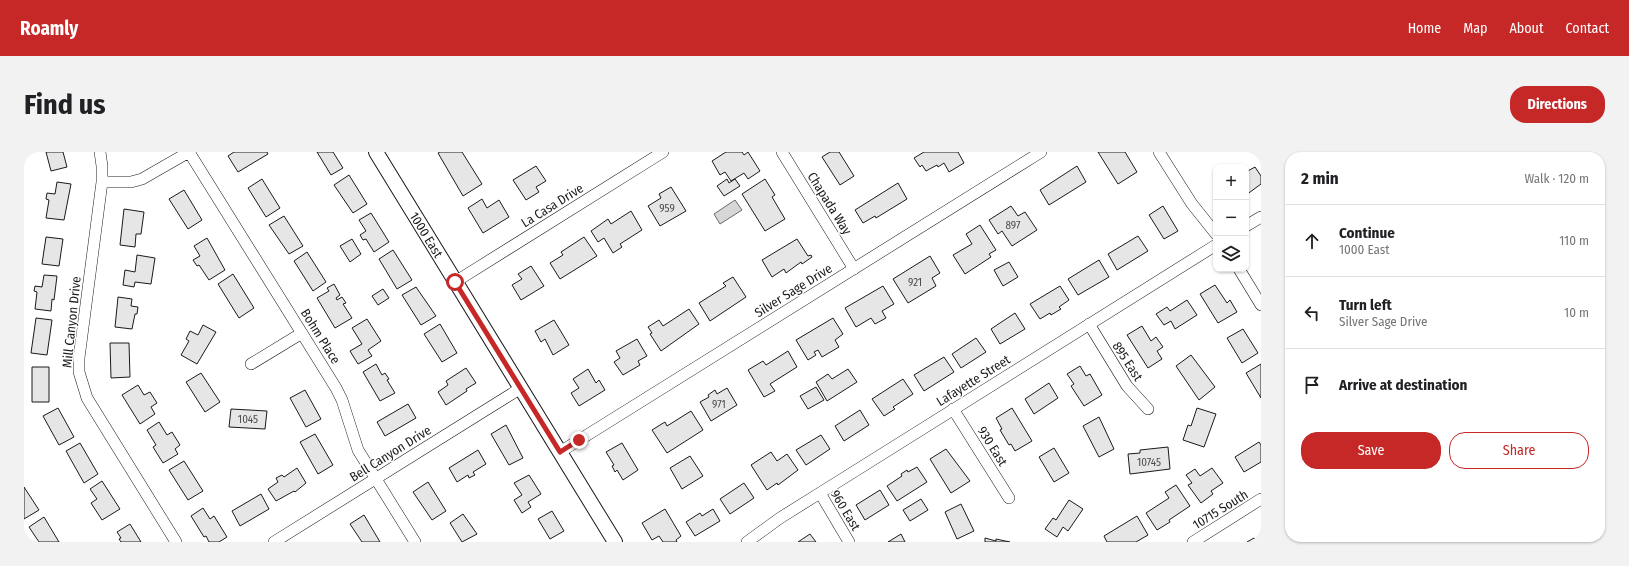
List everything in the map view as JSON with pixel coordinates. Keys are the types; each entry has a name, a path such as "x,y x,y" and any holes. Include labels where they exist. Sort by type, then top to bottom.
{"street":[{"name":"Mill Canyon Drive","path":"100,152 102,182 79,358 79,372 82,386 94,410 176,542"},
{"path":"102,182 131,182 142,179 189,152"},
{"name":"Bohm Place","path":"189,152 336,388 342,400 358,450 415,542"},
{"name":"1000 East","path":"376,152 616,542"},
{"name":"La Casa Drive","path":"455,282 663,152"},
{"name":"Chapada Way","path":"782,152 854,269"},
{"name":"Silver Sage Drive","path":"560,452 1041,152"},
{"path":"1159,152 1192,204 1213,230"},
{"path":"1249,224 1261,217"},
{"name":"Lafayette Street","path":"747,542 780,518 1213,247"},
{"path":"1241,272 1261,305"},
{"name":"895 East","path":"1089,324 1127,386 1148,409"},
{"path":"251,364 302,333"},
{"name":"Bell Canyon Drive","path":"274,542 521,388"},
{"name":"930 East","path":"953,409 1009,498"},
{"name":"960 East","path":"820,493 849,542"},
{"name":"10715 South","path":"1193,542 1261,499"}],"shaded area":[{"path":"735,200 742,210 720,224 714,214"}],"building":[{"path":"46,152 63,152 67,167 51,171"},
{"path":"234,152 267,152 268,154 238,172 228,156"},
{"path":"317,152 333,152 343,168 331,175"},
{"path":"462,152 482,184 463,196 438,153"},
{"path":"726,152 742,152 744,155 748,152 760,171 748,179 744,173 731,181 725,172 720,175 712,161"},
{"path":"830,152 839,152 854,176 840,185 822,157"},
{"path":"924,152 958,152 964,163 949,172 944,163 938,167 937,165 926,171 922,165 920,167 914,158"},
{"path":"1098,152 1125,152 1137,172 1118,184"},
{"path":"536,166 546,181 536,187 539,192 526,200 513,180"},
{"path":"1077,166 1086,182 1049,205 1040,190"},
{"path":"1255,167 1261,176 1261,184 1249,193 1249,170"},
{"path":"349,175 367,204 353,213 334,185"},
{"path":"262,179 280,208 266,217 248,188"},
{"path":"727,179 729,183 735,179 740,186 724,196 717,186"},
{"path":"765,179 775,195 772,197 785,219 765,231 742,194"},
{"path":"57,182 71,184 64,220 46,218 49,200 46,199 47,193 55,194"},
{"path":"898,183 907,199 876,218 875,216 863,223 855,210"},
{"path":"671,187 686,211 660,226 648,206 661,198 659,194"},
{"path":"184,190 202,220 188,229 169,199"},
{"path":"482,199 487,208 499,200 509,217 483,233 468,208"},
{"path":"1011,206 1018,216 1025,212 1037,230 1012,246 1002,231 998,234 989,220"},
{"path":"1163,206 1178,231 1164,239 1149,215"},
{"path":"124,209 144,212 141,234 136,234 135,247 120,245"},
{"path":"631,211 642,230 620,244 622,247 613,253 604,238 598,242 591,231 608,219 611,224"},
{"path":"371,213 389,242 374,252 366,239 363,240 360,235 366,231 359,220"},
{"path":"284,216 303,246 289,254 269,225"},
{"path":"980,225 996,250 989,254 991,257 965,274 953,255 972,244 966,234"},
{"path":"1138,236 1148,251 1117,270 1108,254"},
{"path":"46,237 63,239 59,266 42,264"},
{"path":"584,237 597,256 560,279 550,263 563,255 561,252"},
{"path":"207,238 225,270 209,280 199,265 197,266 193,260 200,256 194,246"},
{"path":"352,239 361,254 350,262 340,246"},
{"path":"797,239 808,256 811,255 812,257 802,264 801,262 786,273 784,269 772,277 762,260"},
{"path":"393,250 412,280 397,289 379,259"},
{"path":"307,252 326,282 313,291 294,261"},
{"path":"137,255 155,258 151,284 135,282 134,287 123,285 125,270 135,272"},
{"path":"930,256 940,273 932,278 936,286 908,303 893,279"},
{"path":"1099,260 1109,277 1078,295 1068,279"},
{"path":"1009,262 1018,277 1003,286 994,270"},
{"path":"531,266 544,286 521,300 512,285 522,279 518,274"},
{"path":"233,274 254,308 239,318 218,284"},
{"path":"44,275 57,276 51,311 35,309 37,292 34,291 35,286 42,287"},
{"path":"733,277 746,297 710,321 699,303 726,286 723,283"},
{"path":"334,284 340,295 336,298 337,300 342,297 346,303 343,304 352,318 335,328 317,298 329,291 327,288"},
{"path":"1215,285 1227,303 1230,300 1237,312 1218,323 1200,294"},
{"path":"883,286 894,304 882,311 886,318 875,324 871,318 856,327 845,308"},
{"path":"1060,286 1069,300 1059,307 1061,309 1040,319 1030,304"},
{"path":"416,287 436,316 421,325 402,295"},
{"path":"383,289 389,298 378,305 372,296"},
{"path":"118,297 132,299 131,306 138,307 132,329 115,327"},
{"path":"1187,300 1197,315 1175,329 1171,321 1164,325 1156,314 1167,307 1170,311"},
{"path":"689,309 699,324 661,351 650,334 652,333 648,327 659,320 663,326"},
{"path":"1015,313 1025,329 1000,344 991,329"},
{"path":"36,318 52,320 47,355 31,353"},
{"path":"833,318 843,334 835,340 839,347 822,357 818,350 814,352 816,355 808,360 796,340"},
{"path":"367,319 381,341 368,350 372,356 358,364 350,351 362,344 352,328"},
{"path":"554,320 569,345 553,355 545,339 541,342 535,331"},
{"path":"440,324 457,353 442,362 424,334"},
{"path":"203,325 216,332 197,364 181,355 189,341 186,339 190,331 198,335"},
{"path":"1142,326 1151,341 1156,337 1163,347 1157,351 1162,359 1148,368 1127,335"},
{"path":"1243,329 1258,353 1242,363 1227,338"},
{"path":"976,338 986,352 961,368 952,354"},
{"path":"637,339 647,356 638,361 640,365 623,375 614,362 620,358 616,351"},
{"path":"110,343 129,343 130,377 111,378"},
{"path":"788,351 797,367 770,384 775,391 764,397 748,370 763,361 766,365"},
{"path":"1191,355 1215,387 1199,400 1176,366"},
{"path":"944,357 954,372 924,391 914,375"},
{"path":"376,364 382,375 385,373 389,379 387,380 395,393 380,401 363,372"},
{"path":"1261,364 1261,398 1246,373"},
{"path":"1080,366 1086,376 1090,374 1102,395 1084,406 1071,386 1074,384 1067,374"},
{"path":"32,367 49,367 49,402 32,402"},
{"path":"466,368 476,383 446,405 438,392 448,385 446,381"},
{"path":"588,369 596,383 599,380 605,390 579,406 571,393 579,388 573,379"},
{"path":"848,369 857,382 827,401 816,382 828,374 832,379"},
{"path":"201,373 220,402 205,412 186,382"},
{"path":"903,379 913,394 893,407 895,409 884,416 872,399"},
{"path":"1049,383 1058,398 1034,414 1025,399"},
{"path":"138,385 144,395 150,392 157,403 151,407 155,414 140,424 122,395"},
{"path":"816,387 824,400 808,409 800,396"},
{"path":"727,388 737,405 711,421 700,402 709,397 708,395 715,390 717,394"},
{"path":"305,390 321,419 306,427 290,398"},
{"path":"408,404 416,418 385,436 377,422"},
{"path":"58,408 74,437 59,445 43,416"},
{"path":"1012,408 1032,441 1015,451 1011,444 1009,445 1000,430 1002,429 996,418"},
{"path":"1197,408 1216,414 1204,447 1183,440 1188,425 1191,426"},
{"path":"231,409 267,411 265,429 229,427"},
{"path":"860,410 869,425 844,441 835,426"},
{"path":"691,411 703,430 667,453 652,430 665,422 667,426"},
{"path":"1099,417 1114,449 1099,457 1083,426"},
{"path":"159,422 167,435 172,432 180,445 175,449 178,454 163,463 153,447 156,445 147,430"},
{"path":"506,425 523,458 509,465 491,434"},
{"path":"315,434 333,465 318,474 300,442"},
{"path":"821,435 830,449 806,465 796,450"},
{"path":"1259,442 1261,445 1261,462 1244,472 1235,457"},
{"path":"80,443 98,474 84,483 66,451"},
{"path":"622,443 638,470 623,480 617,470 615,472 612,466 614,465 606,452"},
{"path":"1168,447 1170,469 1130,474 1128,454 1140,453 1140,450"},
{"path":"1054,448 1069,473 1054,482 1039,457"},
{"path":"946,449 970,481 951,493 930,459"},
{"path":"478,450 486,464 473,472 475,475 469,478 468,475 457,482 449,468"},
{"path":"771,452 777,461 787,454 798,470 778,485 777,483 767,490 751,465"},
{"path":"690,456 703,476 682,489 670,468"},
{"path":"184,461 203,491 188,500 169,470"},
{"path":"917,467 927,482 897,501 887,486 902,476 901,474 907,470 908,472"},
{"path":"297,468 306,483 295,492 294,491 276,501 268,489 278,482 276,478 282,475 284,477"},
{"path":"1212,468 1223,483 1211,491 1213,494 1201,503 1188,485 1192,483 1186,475 1195,469 1200,476"},
{"path":"529,475 541,494 528,502 531,507 522,513 514,500 522,495 514,483"},
{"path":"102,481 120,509 102,520 91,503 97,499 90,489"},
{"path":"428,482 446,511 432,520 413,492"},
{"path":"744,483 754,498 730,514 720,499"},
{"path":"1176,485 1190,506 1157,530 1146,513 1169,498 1165,492"},
{"path":"24,487 39,510 24,519"},
{"path":"880,490 889,505 865,520 856,505"},
{"path":"261,494 269,509 240,526 232,511"},
{"path":"921,499 928,510 910,521 903,510"},
{"path":"1069,500 1083,509 1068,531 1063,527 1057,537 1045,529 1053,518 1056,520"},
{"path":"961,504 974,531 957,539 945,512"},
{"path":"203,508 210,519 214,516 227,537 219,542 209,542 206,536 204,537 191,516"},
{"path":"665,509 681,536 676,540 677,542 663,542 659,536 652,540 642,523"},
{"path":"713,509 720,521 695,536 686,522 700,513 702,516"},
{"path":"552,511 564,531 550,539 538,519"},
{"path":"463,514 477,534 462,542 450,523"},
{"path":"364,515 380,542 362,542 350,524"},
{"path":"1137,516 1148,535 1136,542 1107,542 1104,536"},
{"path":"44,517 59,542 39,542 29,527"},
{"path":"130,524 141,542 121,542 119,539 121,538 117,532"},
{"path":"810,534 816,542 798,542"},
{"path":"901,534 905,542 888,542"},
{"path":"1261,536 1261,542 1247,542 1254,538 1255,540"},
{"path":"985,538 996,541 996,539 1010,542 985,542"}],"route":[{"path":"455,282 560,452 579,440"}]}
